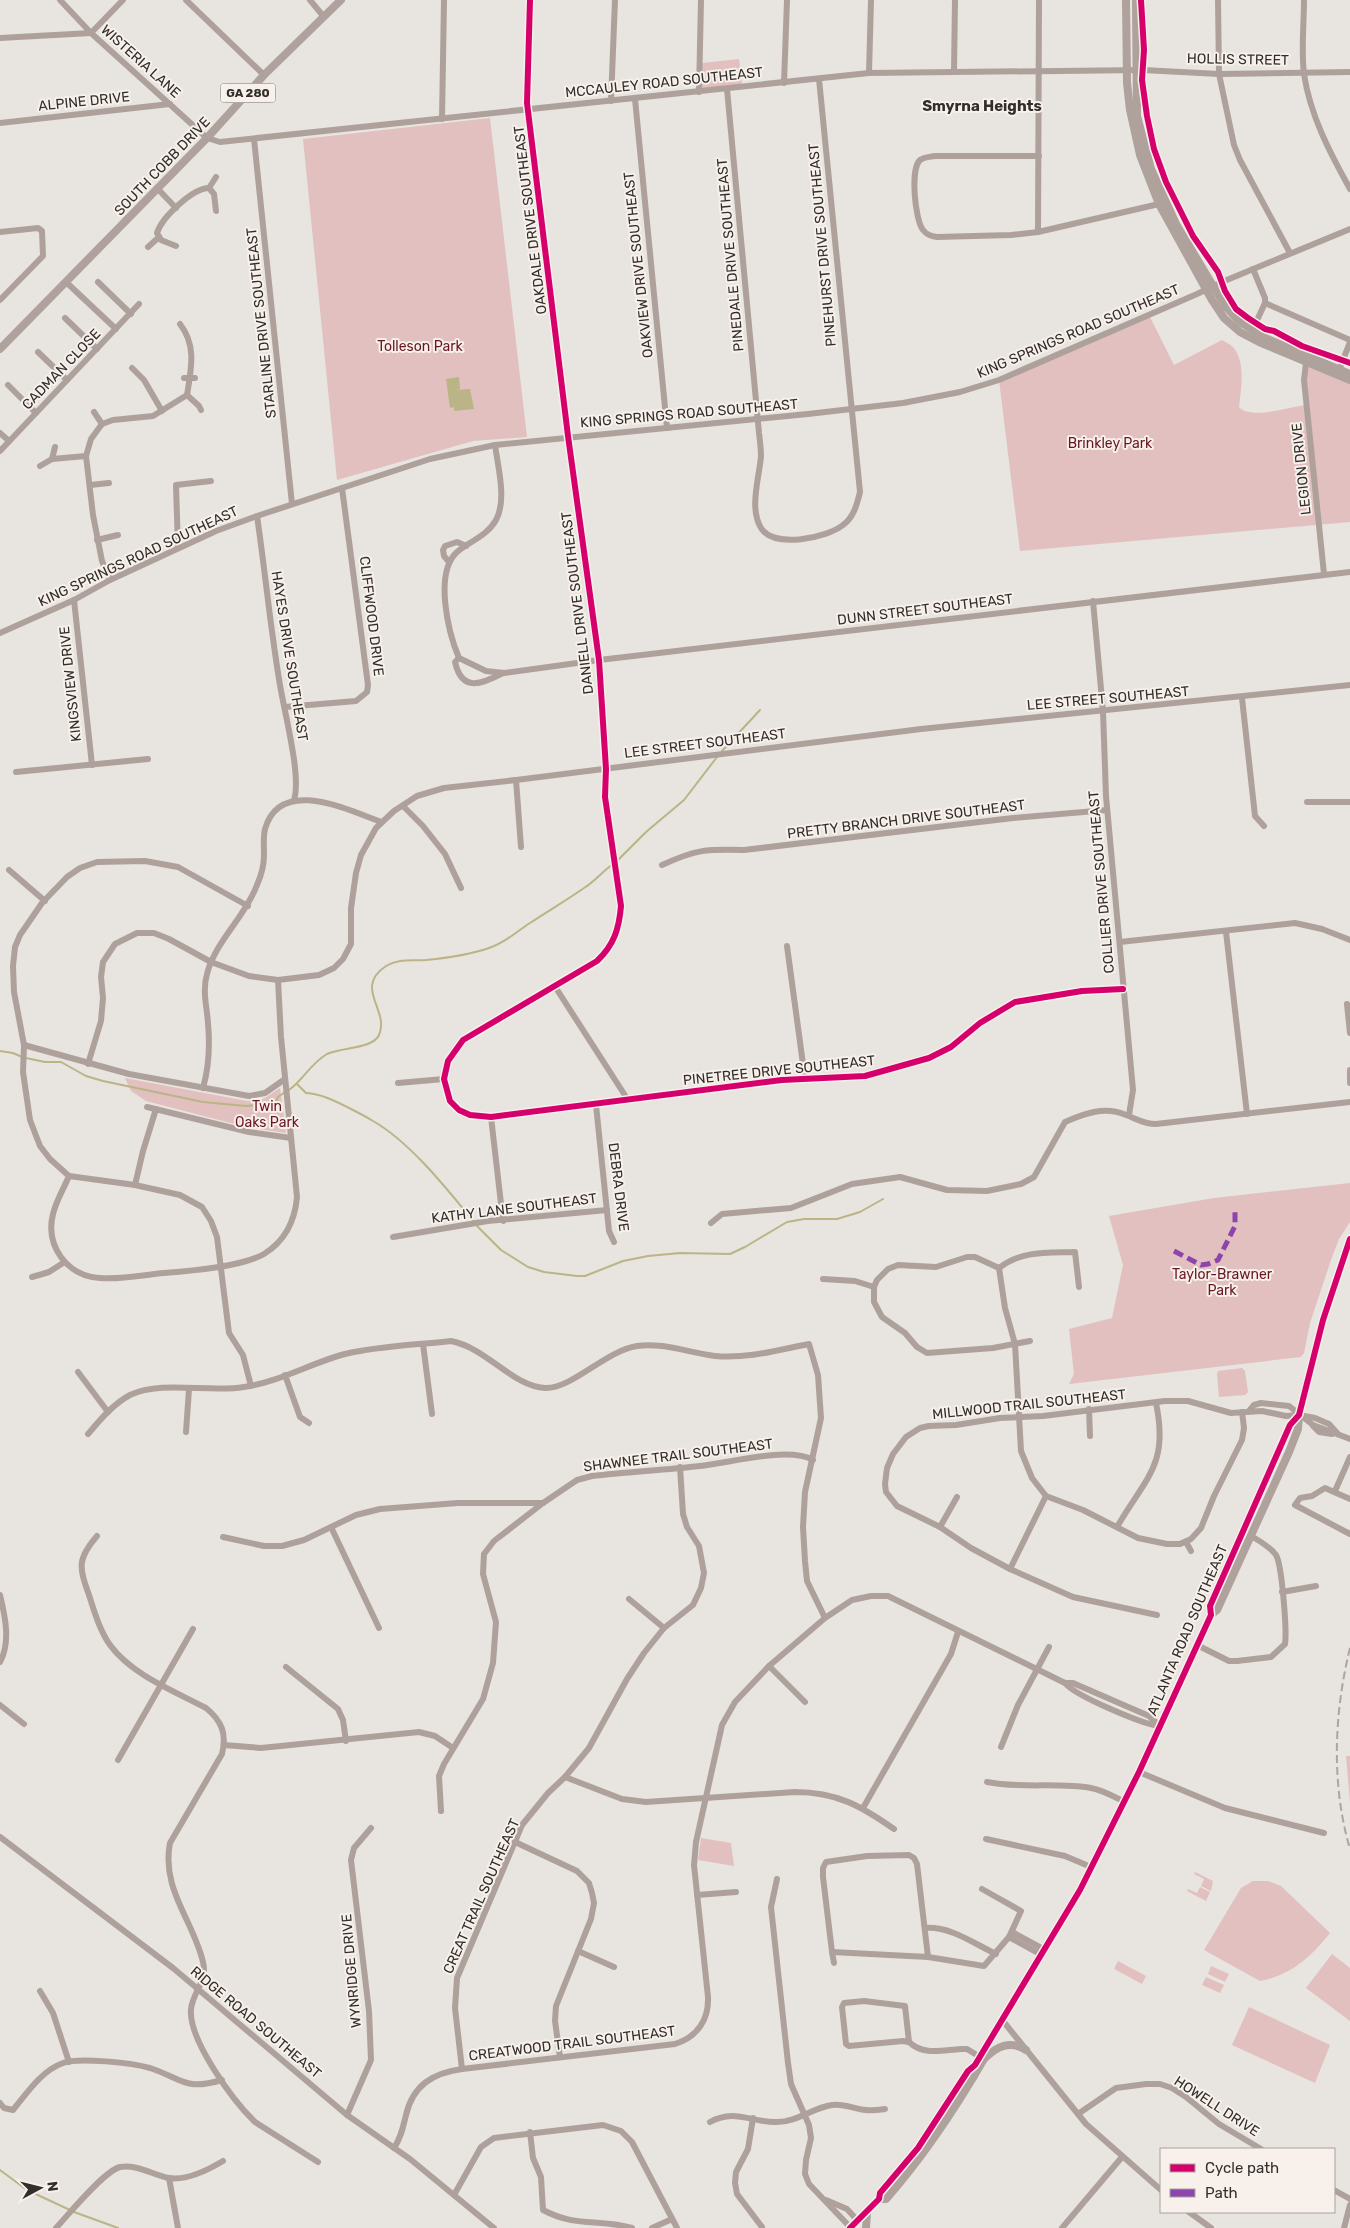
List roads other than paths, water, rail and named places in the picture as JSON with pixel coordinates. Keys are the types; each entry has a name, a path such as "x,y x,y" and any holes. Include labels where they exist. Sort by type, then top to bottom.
{"main road":[{"name":"SOUTH COBB DRIVE","path":"0,349 207,138 264,75 341,0"},
{"path":"1126,0 1126,71 1129,103 1137,143 1159,204 1210,288 1232,314 1252,331 1350,374"},
{"path":"1136,0 1137,116 1154,176 1172,217 1224,318 1240,332 1306,363 1350,380"},
{"name":"ATLANTA ROAD SOUTHEAST","path":"880,2200 880,2193 907,2162 968,2071 975,2065 1003,2021 1070,1908 1139,1772 1211,1615 1218,1610 1289,1452 1298,1428 1299,1415 1322,1320 1350,1240"},
{"name":"ATLANTA ROAD SOUTHEAST","path":"1211,1615 1210,1606 1290,1425 1299,1415"},
{"path":"974,2076 984,2059 992,2051 1002,2046 1018,2045 1026,2050"},
{"name":"ATLANTA ROAD SOUTHEAST","path":"851,2228 880,2200 886,2199 923,2155 974,2076 975,2065"},
{"path":"866,2212 866,2228"}],"street":[{"name":"WISTERIA LANE","path":"60,0 91,32 207,138"},
{"path":"0,38 91,32 123,0"},
{"path":"186,0 264,75"},
{"path":"310,0 324,17"},
{"path":"442,119 444,0"},
{"name":"OAKDALE DRIVE SOUTHEAST","path":"530,0 527,103 568,436"},
{"path":"611,101 615,0"},
{"path":"699,92 701,0"},
{"path":"784,83 787,0"},
{"path":"869,73 871,0"},
{"path":"954,72 955,0"},
{"path":"1038,232 1039,0"},
{"path":"1218,0 1219,74 1234,145 1240,160 1290,254"},
{"path":"1304,0 1304,72 1310,106 1332,158 1350,189"},
{"name":"MCCAULEY ROAD SOUTHEAST","path":"207,138 220,142 254,139 869,73 1126,71"},
{"name":"HOLLIS STREET","path":"1126,71 1219,74 1350,72"},
{"name":"PINEHURST DRIVE SOUTHEAST","path":"758,419 761,454 756,502 757,518 762,529 768,536 778,540 791,540 832,532 844,525 852,516 860,492 850,409 819,79"},
{"name":"PINEDALE DRIVE SOUTHEAST","path":"727,89 758,419"},
{"name":"OAKVIEW DRIVE SOUTHEAST","path":"635,99 667,428"},
{"name":"ALPINE DRIVE","path":"0,123 170,104"},
{"name":"STARLINE DRIVE SOUTHEAST","path":"254,139 292,504"},
{"path":"1039,156 928,157 919,161 915,173 916,204 922,229 932,236 995,236 1038,232 1159,204"},
{"path":"209,188 216,177"},
{"path":"157,188 176,208"},
{"path":"176,246 159,237 158,229 191,194 204,188 209,188"},
{"path":"209,188 214,194 216,211"},
{"path":"0,232 38,228 42,232 44,248 41,258 0,299"},
{"name":"KING SPRINGS ROAD SOUTHEAST","path":"0,633 74,600 110,580 178,548 257,516 423,461 495,445 568,436 850,409 937,398 987,385 1253,269 1350,229"},
{"path":"148,247 159,237"},
{"path":"1252,331 1266,298 1253,269"},
{"path":"66,282 116,329"},
{"path":"98,282 131,314"},
{"path":"1265,303 1350,341 1339,370"},
{"name":"CADMAN CLOSE","path":"0,451 139,304"},
{"path":"65,318 97,349"},
{"path":"110,580 102,561 97,540 86,456 91,439 102,424 114,420 153,416 187,395 193,350 187,332 180,324"},
{"path":"38,352 67,380"},
{"name":"LEGION DRIVE","path":"1306,363 1304,380 1324,574"},
{"path":"132,368 144,380 162,411"},
{"path":"8,385 36,413"},
{"path":"187,395 200,406 201,410"},
{"path":"94,412 102,424"},
{"path":"0,433 9,441"},
{"name":"DANIELL DRIVE SOUTHEAST","path":"444,1080 448,1061 464,1040 554,985 585,969 608,951 615,939 620,924 621,906 605,797 606,768 599,660 568,436"},
{"name":"DUNN STREET SOUTHEAST","path":"495,445 501,496 496,520 489,530 457,552 449,562 445,572 444,583 454,646 459,658 486,671 504,673 1093,601 1350,572"},
{"path":"52,459 55,447"},
{"path":"40,466 52,459 86,456"},
{"path":"178,548 176,485 212,481"},
{"path":"90,485 108,483"},
{"name":"CLIFFWOOD DRIVE","path":"285,707 356,701 367,692 367,675 342,488"},
{"name":"HAYES DRIVE SOUTHEAST","path":"257,516 279,681 298,790 294,800"},
{"path":"97,540 118,535"},
{"name":"DUNN STREET SOUTHEAST","path":"449,562 444,556 443,550 445,546 456,542 466,546"},
{"name":"KINGSVIEW DRIVE","path":"74,600 92,765"},
{"name":"COLLIER DRIVE SOUTHEAST","path":"1093,601 1103,710 1107,810 1133,1090 1129,1116"},
{"name":"DUNN STREET SOUTHEAST","path":"459,658 455,662 457,673 467,682 477,685 504,673"},
{"name":"LEE STREET SOUTHEAST","path":"88,1064 102,1014 102,968 106,956 116,944 137,933 154,933 211,962 249,976 278,980 319,976 334,968 343,959 352,944 351,908 361,854 381,822 417,796 444,788 921,729 1242,698 1350,685"},
{"path":"1242,698 1255,816 1264,826"},
{"path":"16,772 148,759"},
{"path":"516,780 521,848"},
{"path":"203,1088 208,1062 209,1036 205,983 211,962 248,906 262,869 265,828 276,808 294,800 325,802 381,822"},
{"path":"1307,802 1350,802"},
{"path":"402,806 423,826 445,854 461,888"},
{"name":"PRETTY BRANCH DRIVE SOUTHEAST","path":"662,865 689,853 707,849 744,850 1013,818 1107,810"},
{"path":"248,906 178,867 145,860 97,862 80,868 67,877 45,900 20,935 15,947 13,966 14,992 24,1045 23,1072 33,1131 40,1146 50,1159 69,1176 135,1185 180,1195 202,1208 214,1228 221,1266 229,1333 243,1355 251,1386"},
{"path":"9,870 45,900"},
{"path":"1120,942 1295,924 1322,929 1350,940"},
{"path":"1226,932 1247,1114"},
{"path":"787,946 805,1078"},
{"path":"69,1176 55,1208 51,1224 56,1248 63,1263 84,1275 100,1278 190,1271 221,1266 246,1261 263,1254 279,1242 292,1223 298,1197 285,1079 278,980"},
{"path":"554,985 628,1100"},
{"name":"PINETREE DRIVE SOUTHEAST","path":"444,1080 450,1101 459,1110 470,1115 491,1117 596,1105 718,1087 805,1078 865,1076 929,1058 951,1047 980,1023 1015,1002 1082,991 1123,989"},
{"path":"1347,1004 1350,1033"},
{"path":"24,1045 129,1074 254,1096 265,1093 285,1079"},
{"path":"1350,1070 1350,1083"},
{"path":"398,1083 444,1080"},
{"path":"711,1224 722,1214 791,1208 852,1184 900,1177 947,1190 987,1191 1021,1184 1034,1177 1065,1122 1083,1114 1115,1111 1141,1122 1152,1124 1350,1102"},
{"name":"DEBRA DRIVE","path":"596,1105 607,1210 610,1231 614,1242"},
{"path":"146,1107 249,1132 291,1138"},
{"path":"135,1185 156,1109"},
{"path":"491,1117 503,1221"},
{"name":"KATHY LANE SOUTHEAST","path":"393,1237 488,1221 607,1210"},
{"path":"999,1268 1009,1261 1027,1254 1075,1252 1079,1287"},
{"path":"999,1268 974,1256 936,1267 898,1265 881,1274 874,1288 874,1302 882,1317 905,1333 916,1347 928,1353 935,1354 1030,1341"},
{"path":"32,1277 49,1272 63,1263"},
{"path":"999,1268 1005,1308 1014,1344 1018,1418 1023,1460 1032,1478 1046,1496 1083,1510 1138,1538 1174,1545 1186,1542 1202,1528 1214,1496 1242,1440 1245,1412"},
{"path":"823,1279 855,1281 874,1288"},
{"path":"88,1434 108,1412 130,1395 164,1388 189,1389 251,1386 346,1354 423,1344 451,1341 463,1343 485,1355 522,1382 546,1388 558,1386 611,1355 639,1346 663,1346 716,1356 748,1356 809,1344 815,1361 821,1393 821,1418 805,1492 803,1528 807,1581 825,1618"},
{"path":"423,1344 432,1414"},
{"path":"78,1372 108,1412"},
{"path":"285,1375 300,1418 309,1423"},
{"path":"186,1432 189,1389"},
{"name":"MILLWOOD TRAIL SOUTHEAST","path":"886,1492 886,1475 893,1454 906,1437 920,1428 1089,1409 1188,1401 1231,1413 1269,1411 1286,1416 1299,1415"},
{"path":"1117,1527 1151,1474 1159,1453 1161,1431 1156,1403"},
{"name":"MILLWOOD TRAIL SOUTHEAST","path":"1245,1412 1254,1405 1267,1403 1289,1406 1299,1415"},
{"path":"1089,1409 1090,1436"},
{"path":"1299,1415 1312,1426 1350,1440"},
{"path":"1299,1415 1315,1418 1329,1424 1338,1434"},
{"name":"SHAWNEE TRAIL SOUTHEAST","path":"441,1811 439,1776 453,1748 483,1699 493,1663 496,1622 483,1574 484,1554 494,1541 543,1503 577,1480 592,1476 788,1455 806,1456 813,1460"},
{"path":"1335,1491 1350,1457"},
{"name":"CREAT TRAIL SOUTHEAST","path":"462,2069 455,2008 456,1982 522,1825 589,1748 627,1679 664,1628 693,1605 701,1588 704,1573 698,1546 687,1527 683,1514 680,1467"},
{"path":"1350,1499 1325,1488 1312,1496 1300,1498 1295,1505 1350,1534"},
{"path":"878,1494 886,1492 897,1506 940,1527 971,1548 1010,1569 1080,1599 1158,1615"},
{"path":"1010,1569 1046,1496"},
{"path":"940,1527 957,1497"},
{"path":"223,1537 264,1546 282,1546 304,1540 356,1515 380,1509 458,1503 543,1503"},
{"path":"330,1527 379,1628"},
{"path":"97,1536 81,1559 81,1570 96,1616 110,1645 130,1665 160,1684 206,1708 216,1716 223,1728 224,1745 222,1754 170,1843 167,1859 173,1889 203,1962 204,1974 192,2002 191,2021 197,2039 229,2093 255,2122 318,2162"},
{"path":"1197,1645 1229,1661 1271,1657 1285,1644 1286,1637 1279,1562 1270,1548 1251,1536"},
{"path":"1186,1542 1191,1551"},
{"path":"1282,1592 1316,1586"},
{"path":"0,1595 5,1617 6,1639 0,1662"},
{"name":"CREATWOOD TRAIL SOUTHEAST","path":"394,2148 401,2135 409,2103 419,2088 432,2077 447,2071 675,2044 692,2037 699,2030 707,2015 709,2006 694,1854 719,1736 726,1715 735,1702 769,1666 825,1618 852,1600 871,1596 888,1596 1065,1683 1073,1683 1149,1716 1160,1726"},
{"path":"628,1599 664,1628"},
{"path":"118,1760 193,1629"},
{"path":"863,1808 951,1654 958,1632"},
{"path":"1000,1747 1018,1705 1049,1647"},
{"path":"769,1666 805,1702"},
{"path":"286,1668 338,1709 343,1720 346,1741"},
{"path":"0,1706 24,1724"},
{"path":"224,1745 261,1748 346,1741 419,1732 435,1736 453,1748"},
{"path":"1139,1772 1224,1808 1324,1833"},
{"path":"565,1777 622,1799 646,1802 806,1792 840,1798 863,1808 894,1829"},
{"path":"987,1782 1019,1786 1093,1788 1123,1801"},
{"name":"WYNRIDGE DRIVE","path":"347,2115 371,2060 369,2011 351,1860 354,1848 371,1828"},
{"name":"RIDGE ROAD SOUTHEAST","path":"0,1837 199,1989 347,2115 394,2148 494,2228"},
{"path":"986,1839 1065,1856 1091,1867"},
{"path":"515,1842 573,1868 588,1883 594,1898 594,1908 556,2006 555,2021 560,2058"},
{"path":"834,1964 823,1868 826,1862 899,1854 909,1855 914,1858 917,1864 928,1957"},
{"path":"777,1879 771,1907 788,2063 791,2084 810,2125 811,2138 805,2174 813,2190 826,2200 851,2228"},
{"path":"832,1952 928,1957 984,1966 1011,1935 1022,1910 982,1889"},
{"path":"697,1895 736,1892"},
{"path":"925,1928 940,1928 949,1931 996,1954"},
{"path":"1011,1935 1043,1953"},
{"path":"578,1950 614,1967"},
{"path":"40,1991 53,2013 69,2062"},
{"path":"909,2042 905,2006 864,2002 844,2003 842,2007 846,2044 849,2046 903,2040 909,2042 915,2048 924,2051 967,2049 980,2057"},
{"path":"1003,2021 1096,2134 1160,2189"},
{"path":"0,2104 9,2110 13,2110 44,2074 63,2063 69,2062 99,2061 149,2068 185,2084 194,2085 222,2080"},
{"name":"HOWELL DRIVE","path":"1078,2114 1115,2089 1132,2085 1160,2084 1172,2088 1186,2097 1218,2124 1259,2148"},
{"path":"710,2122 718,2117 745,2116 779,2122 792,2120 834,2104 854,2106 864,2110 885,2109"},
{"path":"753,2118 748,2149 736,2172 734,2183 737,2194 762,2227"},
{"path":"454,2195 476,2155 486,2143 503,2136 603,2125 621,2131 636,2149 677,2228"},
{"path":"530,2132 534,2158 541,2177 543,2210 560,2223 567,2225 588,2227 614,2225 632,2228"},
{"path":"1065,2227 1122,2157"},
{"path":"56,2228 107,2175 118,2168 138,2168 169,2178 196,2174 208,2170 223,2161"},
{"path":"169,2178 178,2228"},
{"path":"1335,2191 1350,2199"},
{"path":"826,2200 847,2210 858,2221"},
{"path":"1344,2228 1350,2206"},
{"path":"1190,2213 1211,2228"},
{"path":"652,2228 672,2219"}],"waterway":[{"path":"722,751 760,710"},
{"path":"617,861 646,832 684,800 717,757"},
{"path":"289,1090 316,1062 327,1054 364,1045 376,1040 381,1026 372,991 373,983 377,974 386,966 400,961 458,956 495,946 571,897 613,864"},
{"path":"0,1051 22,1057"},
{"path":"26,1058 45,1062 61,1062 86,1076 103,1081 203,1102 246,1106 275,1104 278,1097 285,1092"},
{"path":"297,1084 306,1093 333,1100 387,1130 414,1153 474,1222"},
{"path":"477,1226 501,1250 528,1267 544,1272 585,1276 623,1261 648,1256 680,1253 730,1254 787,1222 804,1219 837,1219 860,1212 883,1199"},
{"path":"0,2170 27,2190 70,2210"},
{"path":"74,2212 118,2228"}],"railway":[{"path":"1350,1648 1341,1698 1337,1749 1340,1799 1350,1849"}],"district":[{"name":"Smyrna Heights","path":"982,106"}],"park label":[{"name":"Tolleson Park","path":"420,346"},
{"name":"Brinkley Park","path":"1110,443"},
{"name":"Twin Oaks Park","path":"267,1114"},
{"name":"Taylor-Brawner Park","path":"1222,1282"}]}
